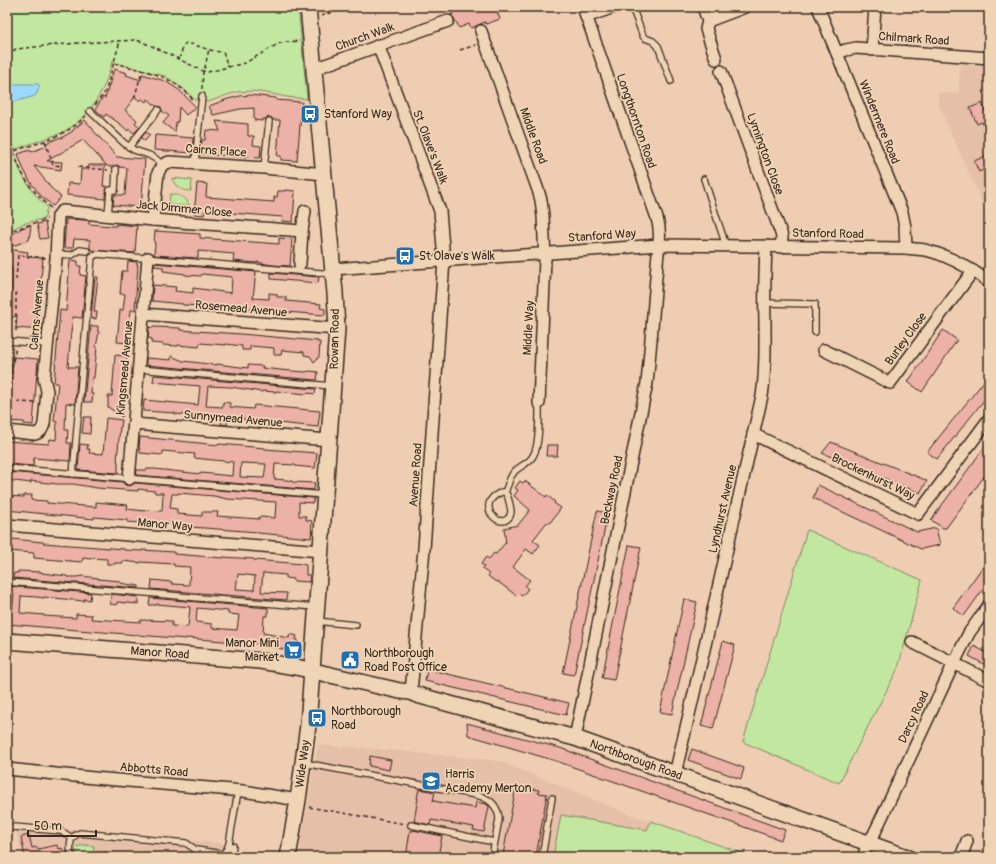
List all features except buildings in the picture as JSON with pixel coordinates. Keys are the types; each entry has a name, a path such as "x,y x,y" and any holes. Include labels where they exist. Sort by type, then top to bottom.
{"main road":[{"name":"Rowan Road","path":"309,12 337,329 312,671"},
{"name":"Manor Road","path":"7,641 260,661 312,671"},
{"name":"Northborough Road","path":"312,671 400,691 411,692 417,695 574,738 675,774 866,850 907,857"},
{"name":"Wide Way","path":"288,857 303,803 304,763 312,671"}],"street":[{"path":"585,12 614,7"},
{"path":"704,7 708,21 706,29 716,59"},
{"path":"708,21 745,7"},
{"name":"Windermere Road","path":"818,7 902,212 905,227 906,248"},
{"path":"872,50 875,7"},
{"name":"Longthornton Road","path":"585,12 659,225 659,245"},
{"name":"Church Walk","path":"314,69 448,21"},
{"name":"Middle Road","path":"483,36 540,194 543,216 544,253"},
{"name":"St. Olave's Walk","path":"378,45 440,211 444,260"},
{"name":"Chilmark Road","path":"837,53 850,49 989,58"},
{"name":"Lymington Close","path":"721,71 781,233 781,247"},
{"name":"Cairns Place","path":"162,165 173,161 324,174"},
{"path":"153,220 157,178 162,165"},
{"name":"Jack Dimmer Close","path":"63,211 153,220 302,231"},
{"name":"Cairns Avenue","path":"7,431 35,434 43,429 47,391 44,378 56,256 58,216 63,211"},
{"path":"300,264 305,211"},
{"name":"Stanford Road","path":"659,245 906,248 924,250 955,262 973,271 989,282"},
{"name":"Stanford Way","path":"333,271 444,260 659,245"},
{"name":"Beckway Road","path":"574,738 647,383 657,252 659,245"},
{"name":"Lyndhurst Avenue","path":"675,774 764,387 766,246"},
{"name":"Middle Way","path":"539,403 545,266 544,253"},
{"name":"Kingsmead Avenue","path":"129,479 148,258"},
{"name":"Avenue Road","path":"411,692 424,549 444,260"},
{"name":"Burley Close","path":"824,350 890,383 973,271"},
{"name":"Rosemead Avenue","path":"143,314 337,329"},
{"name":"Brockenhurst Way","path":"753,434 918,514 989,419"},
{"name":"Sunnymead Avenue","path":"134,424 329,440"},
{"name":"Manor Way","path":"7,525 321,551"},
{"name":"Darcy Road","path":"866,850 969,633 989,605"},
{"path":"912,642 989,681"},
{"name":"Abbotts Road","path":"7,769 238,791 303,803"},
{"path":"961,857 967,841"}],"lane":[{"path":"632,7 642,36 653,41 658,46 671,81"},
{"path":"195,163 202,96"},
{"path":"129,147 158,110"},
{"path":"90,111 129,147 149,155 162,165"},
{"path":"264,168 269,121"},
{"path":"108,215 110,190 115,190 116,170"},
{"path":"704,179 726,246"},
{"path":"56,256 72,255 80,250 87,251"},
{"path":"73,474 92,257 97,254 333,271"},
{"path":"764,303 815,304 815,332"},
{"path":"7,341 48,344"},
{"path":"139,369 333,386"},
{"path":"505,492 494,496 490,500 488,508 492,515 498,520 504,521 510,516 511,513 509,500 505,492 510,478 517,470 533,458 536,450 539,403"},
{"path":"7,468 325,495"},
{"path":"7,582 198,598 316,614 356,626"},
{"path":"304,763 486,798 492,802 499,815 492,857"},
{"path":"71,857 70,843 75,834 80,833 186,843 196,850 223,854 227,849 238,791"},
{"path":"542,857 552,798"},
{"path":"411,825 494,842"},
{"path":"7,829 14,827 61,831 72,838"},
{"path":"231,857 233,846"}],"path":[{"path":"309,12 318,17 347,7"},
{"path":"460,50 483,36"},
{"path":"7,55 16,49 30,47 136,40 208,72 238,65 251,60 284,42 312,40"},
{"path":"14,151 45,141 70,130 90,111 104,92 108,83 120,41"},
{"path":"179,59 186,43 217,52 223,52 228,67"},
{"path":"114,63 162,77 184,90 196,103 202,96 203,71 208,49"},
{"path":"134,98 142,71"},
{"path":"7,132 16,159 27,182 34,193 52,209"},
{"path":"45,141 53,165 62,166"},
{"path":"78,167 116,170"},
{"path":"7,234 15,229 47,219 49,214"},
{"path":"16,280 18,256 56,256"},
{"path":"10,388 16,342 16,292"},
{"path":"17,402 46,404"},
{"path":"303,803 411,825"}],"shaded area":[{"path":"960,64 989,66 989,218 938,104 938,93 959,94"},
{"name":"Harris Academy Merton","path":"318,745 500,761 629,814 753,857 298,857"},
{"path":"233,800 239,801 229,857 22,857 15,824 226,844"}],"green space":[{"path":"7,7 298,7 307,99 252,91 237,92 208,102 195,100 184,89 165,76 112,62 100,94 88,112 80,120 61,133 13,150 26,182 35,195 48,208 46,210 45,218 22,224 7,232"},
{"path":"172,178 192,180 191,191 179,188"},
{"path":"170,194 177,195 187,200 189,206 169,205"},
{"path":"807,530 922,580 898,668 839,783 743,742"},
{"path":"561,815 647,830 651,821 753,857 553,857"},
{"path":"84,845 94,846 93,850 101,852 105,851 115,854 135,854 152,857 78,857 75,848"}],"water":[{"path":"10,84 38,84 40,86 36,95 7,105 7,86"}],"place":[{"name":"Stanford Way","path":"310,114"},
{"name":"St Olave's Walk","path":"405,256"},
{"name":"Manor Mini Market","path":"293,650"},
{"name":"Northborough Road Post Office","path":"350,660"},
{"name":"Northborough Road","path":"317,718"},
{"name":"Harris Academy Merton","path":"431,781"}]}
